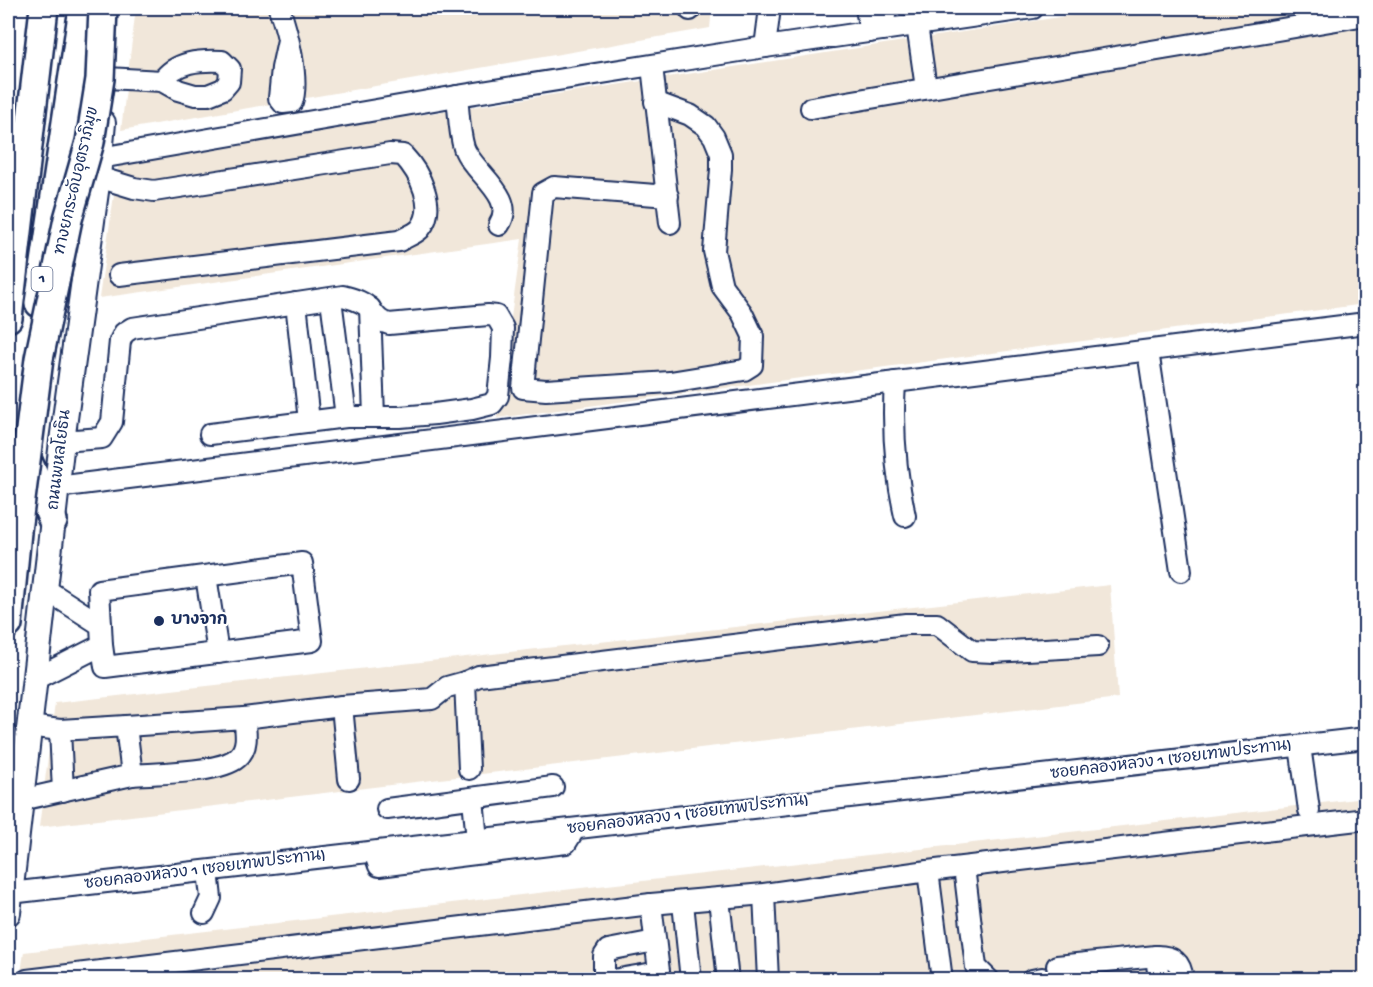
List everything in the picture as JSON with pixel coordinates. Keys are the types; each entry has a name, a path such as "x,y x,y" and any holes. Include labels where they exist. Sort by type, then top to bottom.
{"highway":[{"path":"8,159 27,8"},
{"path":"8,318 44,8"},
{"name":"1","path":"12,541 20,443 32,349 83,8"},
{"name":"ทางยกระดับอุตราภิมุข","path":"12,541 39,359 68,219 90,142 100,79 104,8"},
{"path":"20,443 53,521"},
{"path":"8,624 12,541"}],"main road":[{"name":"ถนนพหลโยธิน","path":"9,903 62,441 99,167 113,8"}],"street":[{"path":"280,8 288,40"},
{"path":"765,47 770,8"},
{"path":"866,8 876,31"},
{"path":"876,31 886,8"},
{"path":"99,167 457,96 765,47 1033,8"},
{"path":"811,108 1316,15 1365,15"},
{"path":"917,25 926,88"},
{"path":"652,66 670,223"},
{"path":"107,78 162,81"},
{"path":"457,96 464,148 470,160 492,184 502,202 503,212 499,225"},
{"path":"655,102 690,115 706,126 714,137 721,154 714,251 722,286 742,313 753,336 752,364 744,370 670,382 546,390 523,388 543,193 554,187 668,196"},
{"path":"99,167 113,180 134,188 154,191 390,154 403,155 415,168 426,199 426,217 419,230 399,241 118,275"},
{"path":"62,441 102,438 111,422 120,341 124,333 132,328 343,296 357,300 370,308 376,318 389,324 488,315 496,316 503,328 501,384 498,396 492,404 435,414 346,417 210,434"},
{"path":"331,299 346,417"},
{"path":"296,303 309,422"},
{"path":"370,308 374,416"},
{"path":"57,488 1365,323"},
{"path":"1148,351 1181,571"},
{"path":"895,382 892,421 897,479 905,516"},
{"path":"302,564 312,641 105,667 102,635 99,590 302,564"},
{"path":"206,576 218,653"},
{"path":"45,589 102,635"},
{"path":"29,726 60,730 126,726 244,718 342,706 432,699 447,687 479,675 906,624 937,624 972,651 993,652 1098,646"},
{"path":"35,679 102,635"},
{"path":"465,682 469,769"},
{"path":"342,706 349,778"},
{"path":"21,800 132,775 223,767 239,757 243,749 246,740 244,718"},
{"path":"126,726 132,775"},
{"path":"60,730 63,791"},
{"name":"ซอยคลองหลวง 1 (ซอยเทพประทาน)","path":"9,903 207,871 1365,738"},
{"path":"1300,746 1309,810"},
{"path":"387,809 553,787"},
{"path":"473,799 477,840"},
{"path":"27,980 651,904 683,903 764,894 928,871 1365,819"},
{"path":"374,852 379,866 566,843 575,829"},
{"path":"964,867 976,967 989,980"},
{"path":"204,913 211,898 207,871"},
{"path":"928,871 942,980"},
{"path":"764,894 768,980"},
{"path":"719,899 728,980"},
{"path":"683,903 691,980"},
{"path":"613,980 659,976 651,904"},
{"path":"604,980 604,956 608,950 656,941"},
{"path":"1044,975 1156,956 1170,956 1178,961 1184,980"},
{"path":"1156,956 1159,980"}],"shaded area":[{"path":"136,8 712,8 710,28 121,130"},
{"path":"1119,8 1365,8 1365,304 497,418 522,239 99,298 119,161"},
{"path":"1110,585 1118,698 39,827 55,703"},
{"path":"1365,798 1365,979 20,980 24,952"}],"place":[{"name":"บางจาก","path":"159,621"}]}
